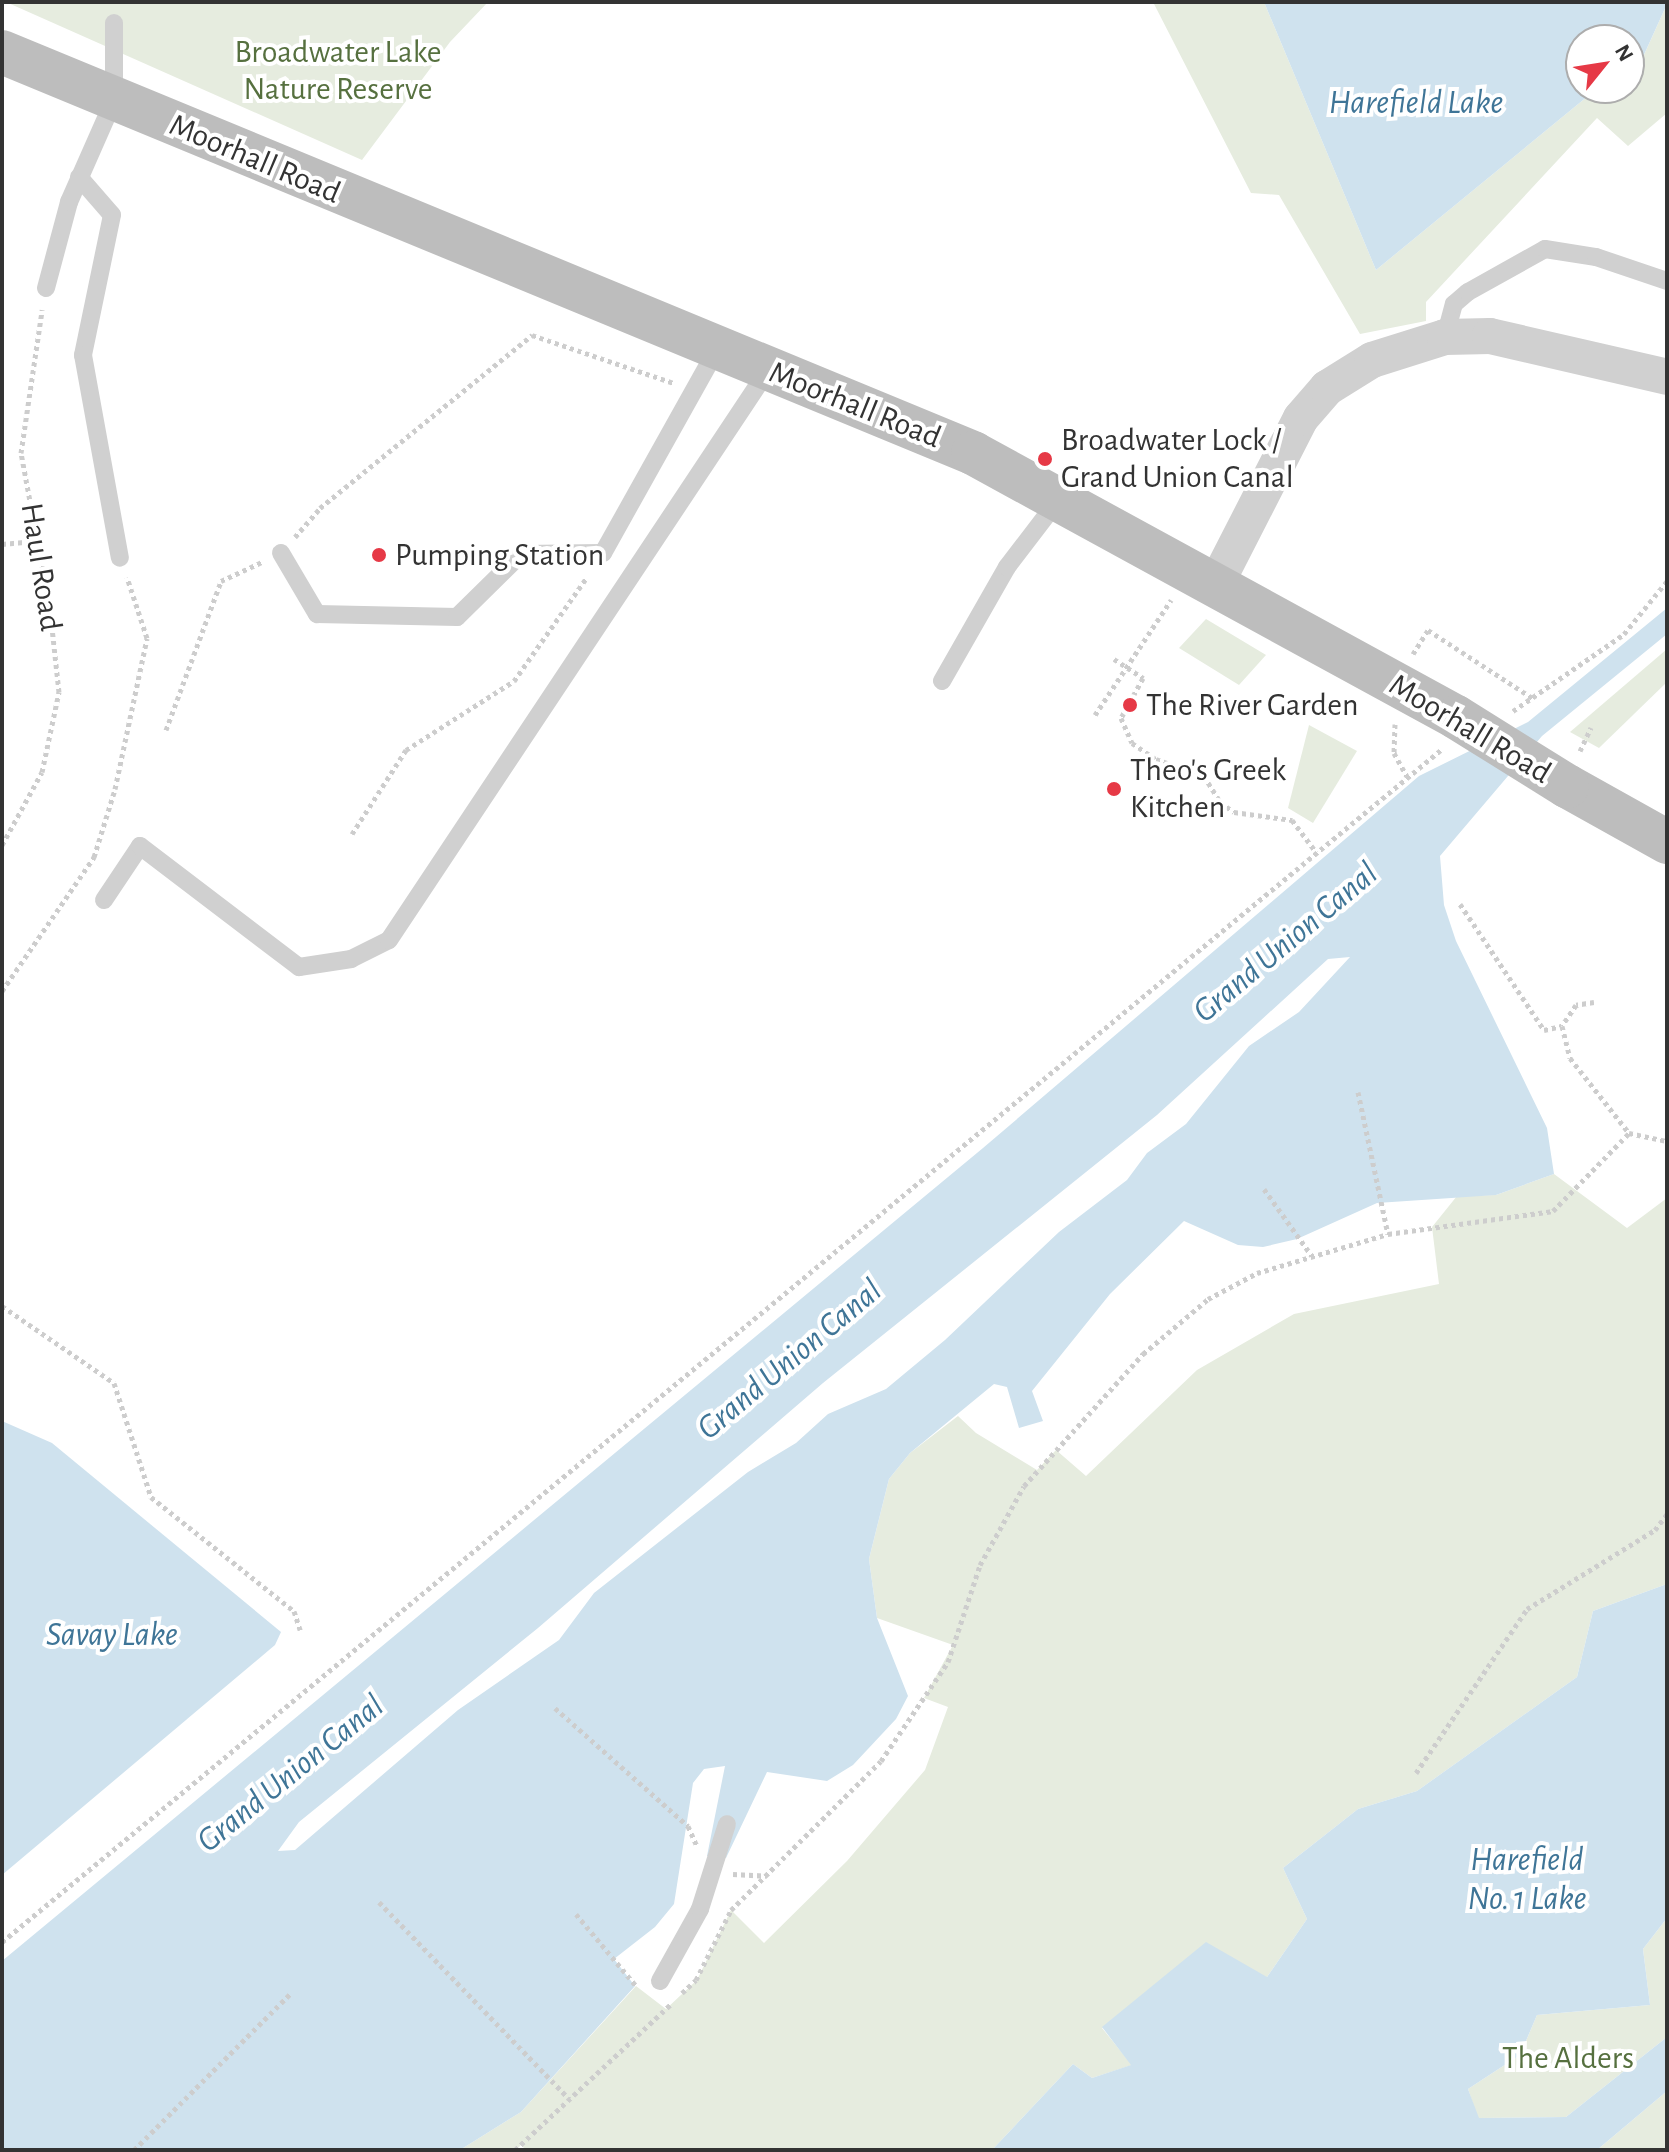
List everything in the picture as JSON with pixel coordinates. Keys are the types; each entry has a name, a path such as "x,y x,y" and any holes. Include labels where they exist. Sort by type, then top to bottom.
{"street":[{"name":"Moorhall Road","path":"2,52 973,453 1059,499 1197,587 1456,717 1572,771 1667,842"},
{"path":"1197,587 1289,440 1327,388 1372,360 1445,337 1527,341 1664,372"}],"lane":[{"path":"46,288 79,177 114,100 114,23"},
{"path":"79,177 112,215 83,355 120,558"},
{"path":"1445,337 1454,304 1468,292 1545,249 1596,257 1667,281"},
{"path":"281,553 317,614 457,617 521,554 603,553 717,349"},
{"path":"104,900 140,846 299,967 351,959 389,940 768,370"},
{"path":"942,681 1007,567 1059,499"},
{"path":"660,1981 700,1909 727,1824"}],"path":[{"name":"Haul Road","path":"2,845 42,772 59,692 38,541 21,453 46,288"},
{"path":"166,730 221,581 281,553 320,508 532,335 694,390"},
{"path":"2,544 38,541"},
{"path":"352,834 406,750 514,681 603,553"},
{"path":"2,991 94,857 115,789 147,638 120,558"},
{"path":"1408,662 1428,630 1534,699 1624,634 1667,581"},
{"path":"1095,715 1126,668 1197,587"},
{"path":"1114,659 1143,678 1121,718 1132,743 1156,759 1204,776 1220,802 1234,812 1292,820 1316,852"},
{"path":"2,1942 459,1569 1407,776 1394,753 1395,723 1401,713"},
{"path":"1572,771 1591,727"},
{"path":"1460,904 1544,1030 1562,1026 1576,1005 1594,1002"},
{"path":"1562,1026 1570,1058 1629,1133 1667,1141"},
{"path":"1358,1092 1388,1234"},
{"path":"515,2150 696,1980 731,1910 881,1761 948,1662 980,1565 1024,1486 1143,1354 1208,1299 1257,1273 1388,1234 1553,1211 1629,1133"},
{"path":"1264,1189 1312,1256"},
{"path":"2,1306 114,1383 151,1497 294,1611 300,1630"},
{"path":"1416,1773 1527,1609 1655,1530 1667,1514"},
{"path":"555,1708 688,1826"},
{"path":"379,1902 569,2099"},
{"path":"576,1914 614,1959"},
{"path":"134,2150 290,1994"}],"green space":[{"name":"Broadwater Lake Nature Reserve","path":"6,2 488,2 450,42 362,160"},
{"path":"1153,2 1264,2 1376,270 1578,104 1645,104 1645,53 1667,4 1667,113 1628,146 1597,118 1426,302 1426,321 1360,334 1279,195 1251,193"},
{"path":"1206,619 1266,655 1239,685 1179,648"},
{"path":"1667,649 1667,682 1599,748 1570,732"},
{"path":"1309,725 1357,751 1313,823 1288,808"},
{"path":"1554,1174 1627,1228 1667,1198 1667,1584 1593,1611 1577,1677 1417,1791 1358,1809 1283,1868 1307,1919 1267,1977 1102,2028 1132,2065 1092,2078 1073,2064 992,2150 526,2150 521,2145 516,2150 460,2150 521,2112 636,1986 666,2009 697,1980 731,1910 764,1943 847,1861 925,1770 948,1707 924,1698 953,1645 877,1618 869,1559 889,1479 910,1453 958,1416 976,1433 1037,1470 1056,1450 1086,1476 1197,1370 1294,1314 1439,1284 1432,1227 1457,1196 1496,1195"},
{"name":"The Alders","path":"1667,1918 1667,2037 1566,2117 1478,2118 1468,2089 1520,2055 1537,2015 1650,2005 1643,1949"},
{"name":"The Alders","path":"1667,2091 1667,2150 1597,2150"}],"water":[{"name":"Harefield Lake","path":"1264,2 1667,2 1645,53 1645,24 1565,24 1565,104 1578,104 1376,270"},
{"name":"Grand Union Canal","path":"1667,608 1667,634 1542,736 1440,856 1444,905 1456,941 1547,1128 1554,1174 1496,1195 1377,1203 1297,1239 1263,1247 1238,1245 1184,1221 1110,1294 1032,1391 1043,1421 1019,1428 1007,1387 994,1384 910,1453 889,1479 869,1559 877,1618 908,1696 896,1719 853,1765 827,1781 767,1772 726,1858 707,1856 725,1766 704,1769 693,1783 674,1904 655,1927 614,1959 635,1986 521,2112 460,2150 2,2150 2,1961 983,1148 1419,776 1528,722","holes":["1350,957 1299,1012 1249,1046 1186,1124 1147,1153 1127,1180 1059,1232 945,1340 886,1389 828,1414 796,1443 748,1472 594,1593 559,1640 458,1710 295,1850 278,1851 299,1822 538,1628 823,1383 1157,1115 1328,959"]},
{"name":"Savay Lake","path":"2,1421 52,1443 281,1632 275,1645 2,1875"},
{"name":"Harefield No. 1 Lake","path":"1667,1584 1667,1918 1643,1949 1650,2005 1537,2015 1520,2055 1468,2089 1479,2118 1566,2117 1667,2037 1667,2091 1597,2150 992,2150 1073,2064 1092,2078 1131,2065 1102,2027 1206,1942 1267,1977 1307,1919 1283,1868 1358,1809 1417,1791 1577,1677 1593,1611"}],"place":[{"name":"Broadwater Lock / Grand Union Canal","path":"1045,459"},
{"name":"Pumping Station","path":"379,555"},
{"name":"The River Garden","path":"1130,705"},
{"name":"Theo's Greek Kitchen","path":"1114,789"}]}
